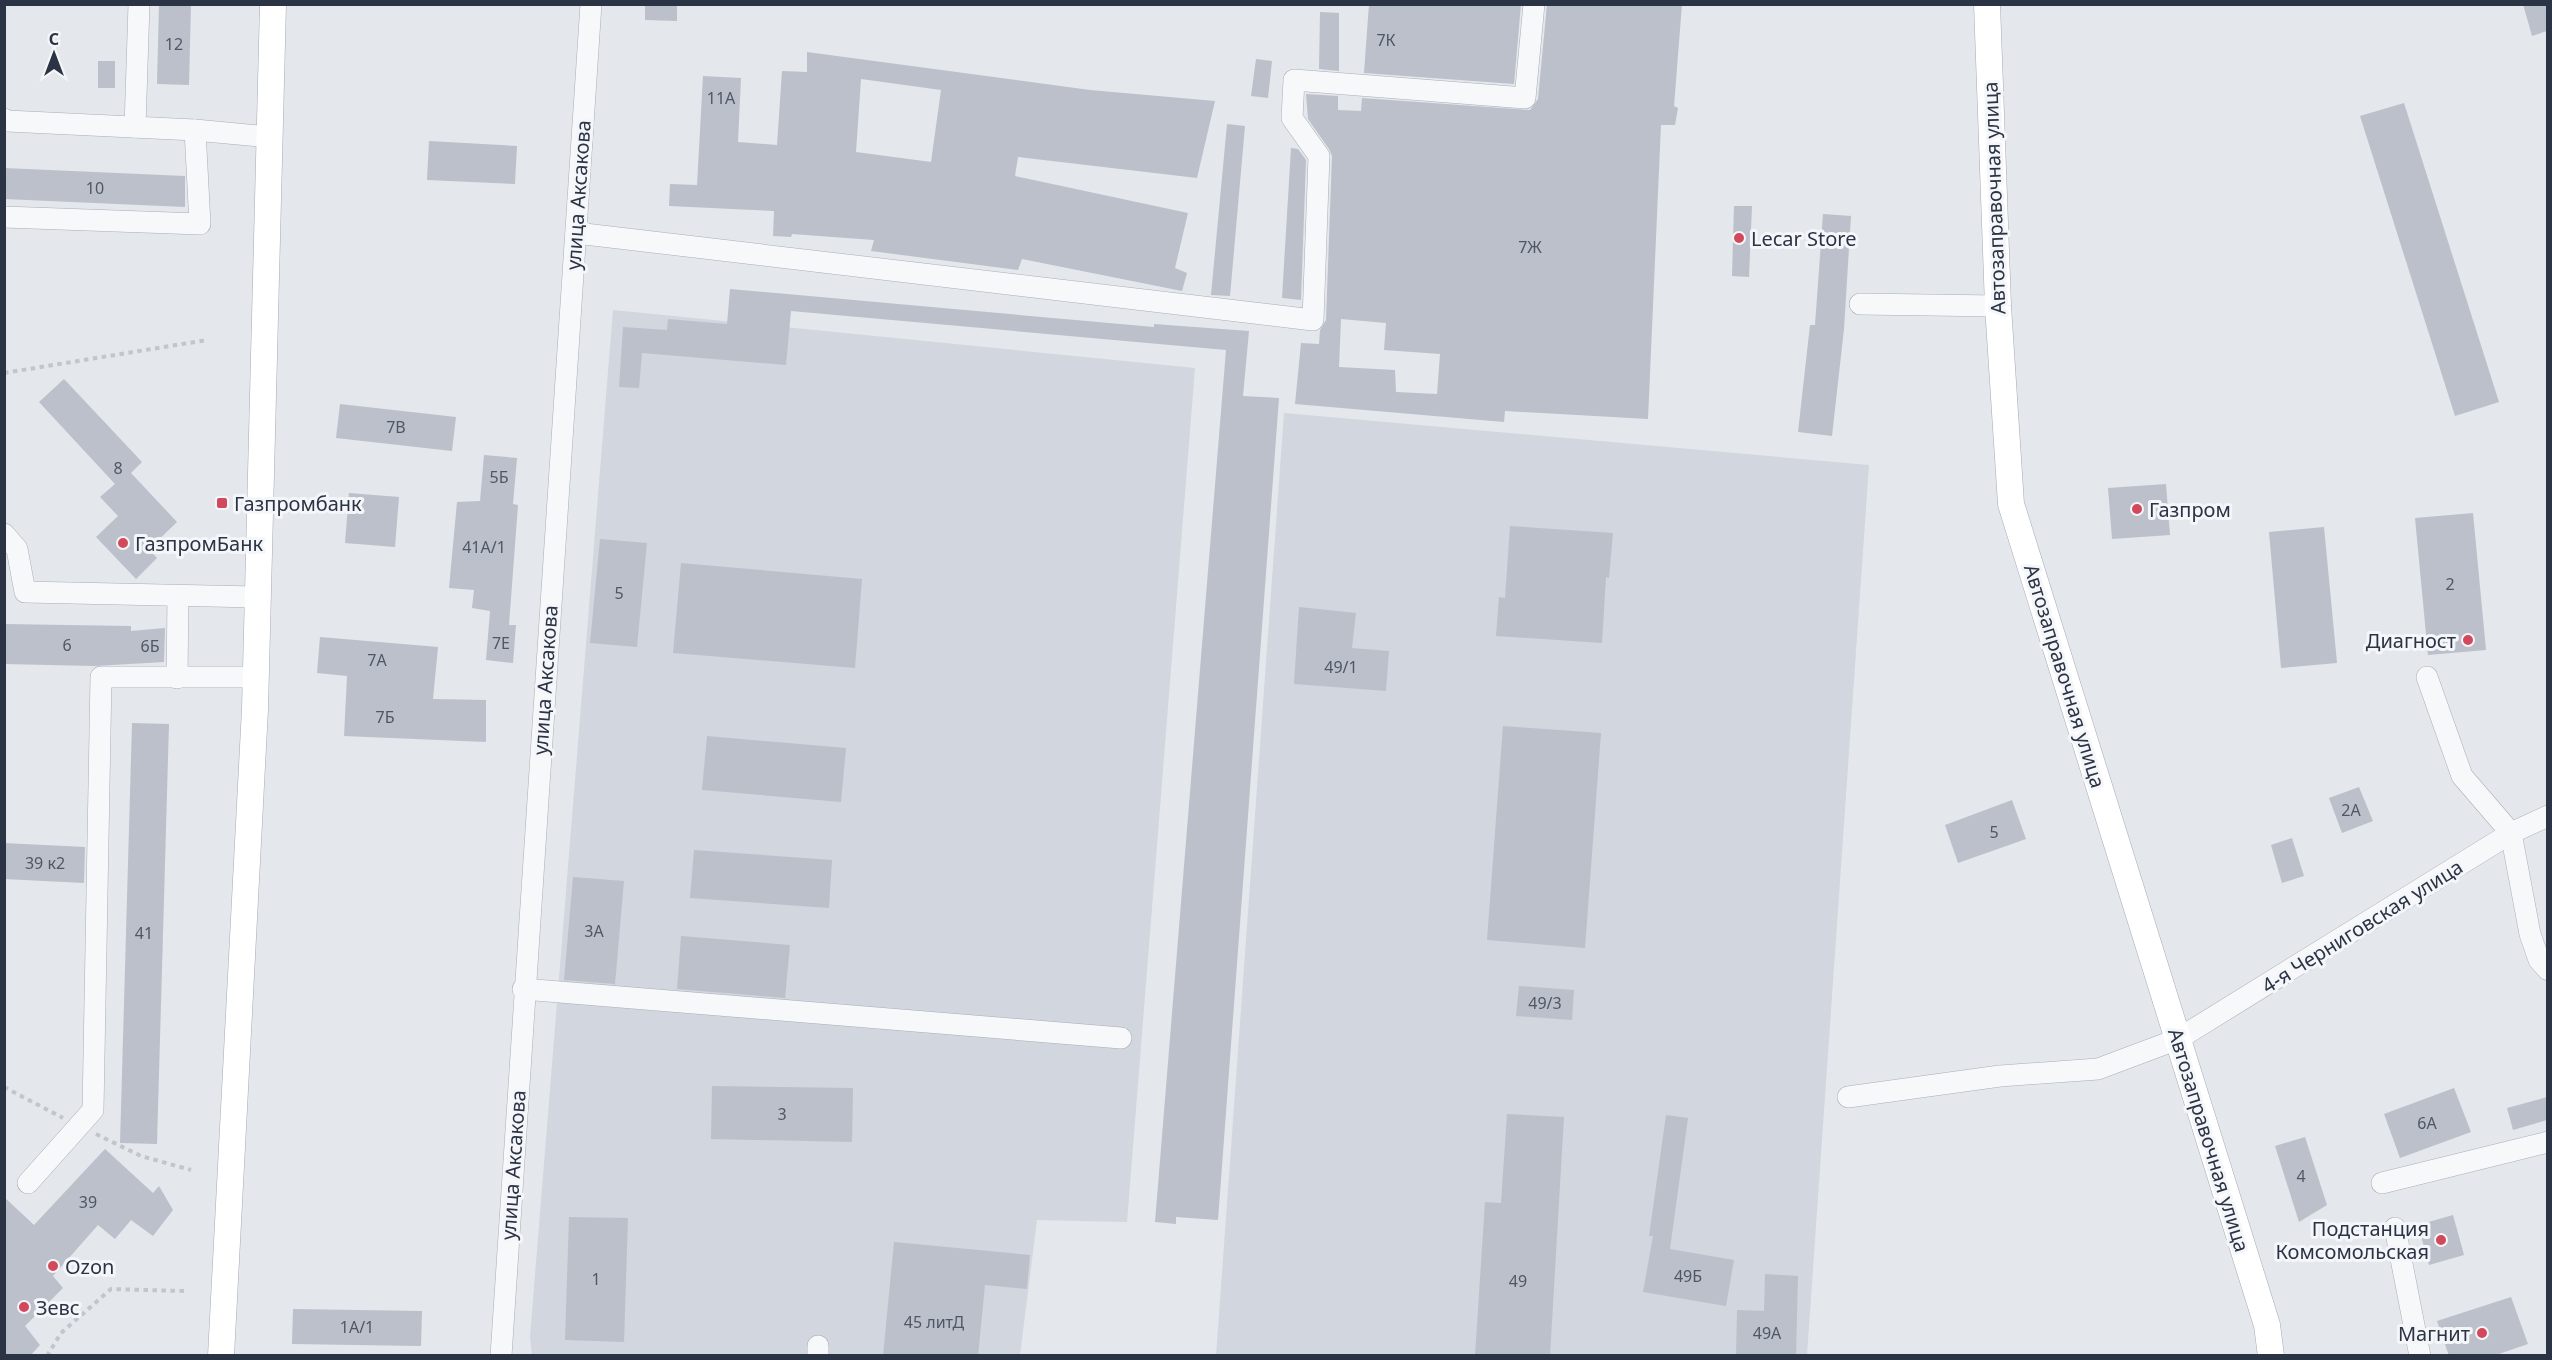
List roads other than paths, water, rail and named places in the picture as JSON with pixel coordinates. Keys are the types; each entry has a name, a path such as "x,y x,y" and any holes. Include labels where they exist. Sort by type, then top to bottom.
{"main road":[{"path":"221,1356 255,677 273,4"},
{"name":"Автозаправочная улица","path":"1987,4 1998,306 2011,504 2275,1355"}],"street":[{"path":"135,127 139,4"},
{"name":"улица Аксакова","path":"501,1356 591,4"},
{"path":"576,233 1313,320 1319,156 1292,118 1294,80 1525,98 1534,4"},
{"path":"4,119 7,121 195,130 270,137"},
{"path":"4,217 200,224 195,130"},
{"path":"1860,304 1998,306"},
{"path":"4,534 17,549 25,592 256,597"},
{"path":"177,678 178,597"},
{"path":"28,1183 93,1110 101,677 255,677"},
{"path":"2427,677 2462,776 2511,833 2530,934 2539,960 2547,970"},
{"name":"4-я Черниговская улица","path":"1848,1097 2000,1077 2098,1069 2178,1039 2511,833 2547,816"},
{"path":"524,988 1121,1038"},
{"path":"2382,1183 2547,1142"},
{"path":"2395,1228 2420,1356"}],"place":[{"name":"Lecar Store","path":"1739,238"},
{"name":"Газпромбанк","path":"222,503"},
{"name":"Газпром","path":"2137,509"},
{"name":"ГазпромБанк","path":"123,543"},
{"name":"Диагност","path":"2468,640"},
{"name":"Подстанция Комсомольская","path":"2441,1240"},
{"name":"Ozon","path":"53,1266"},
{"name":"Зевс","path":"24,1307"},
{"name":"Магнит","path":"2482,1333"}]}
